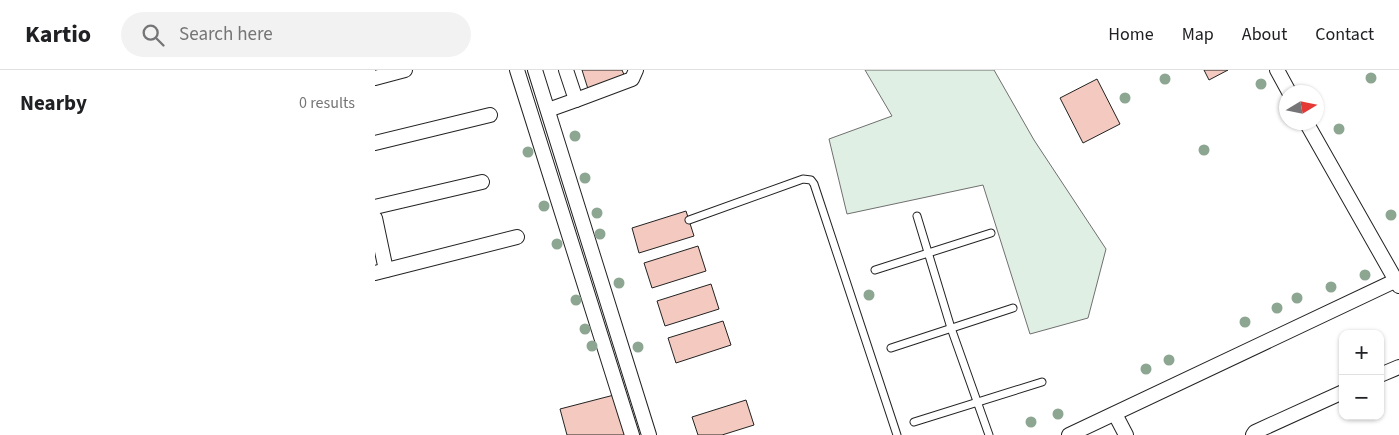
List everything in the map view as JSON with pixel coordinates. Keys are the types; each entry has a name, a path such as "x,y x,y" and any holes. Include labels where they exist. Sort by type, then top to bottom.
{"street":[{"path":"375,78 405,70"},
{"path":"517,70 632,435"},
{"path":"535,70 649,435"},
{"path":"567,70 576,100"},
{"path":"548,110 632,79 636,70"},
{"path":"1277,70 1285,85"},
{"path":"375,142 490,116"},
{"path":"1069,435 1398,282 1311,130"},
{"path":"375,206 481,182"},
{"path":"375,218 380,272 517,237"},
{"path":"1384,373 1399,367"},
{"path":"1253,435 1255,432 1339,394"},
{"path":"1115,414 1126,435"}],"lane":[{"path":"689,220 803,179 811,180 814,184 897,435"},
{"path":"917,216 951,328 989,435"},
{"path":"875,270 991,233"},
{"path":"891,348 1013,308"},
{"path":"914,422 1042,382"}],"green space":[{"path":"865,70 994,70 1034,140 1106,249 1088,318 1030,334 983,185 847,214 829,139 892,116"}],"building":[{"path":"582,70 622,70 625,77 588,89"},
{"path":"1204,70 1228,70 1209,80"},
{"path":"1097,79 1120,124 1083,143 1060,98"},
{"path":"686,211 694,236 639,253 632,228"},
{"path":"698,246 706,271 652,288 644,263"},
{"path":"711,284 719,309 665,326 657,301"},
{"path":"723,321 731,345 676,363 668,338"},
{"path":"614,395 625,435 567,435 560,409"},
{"path":"746,400 754,425 722,435 698,435 692,417"}]}
